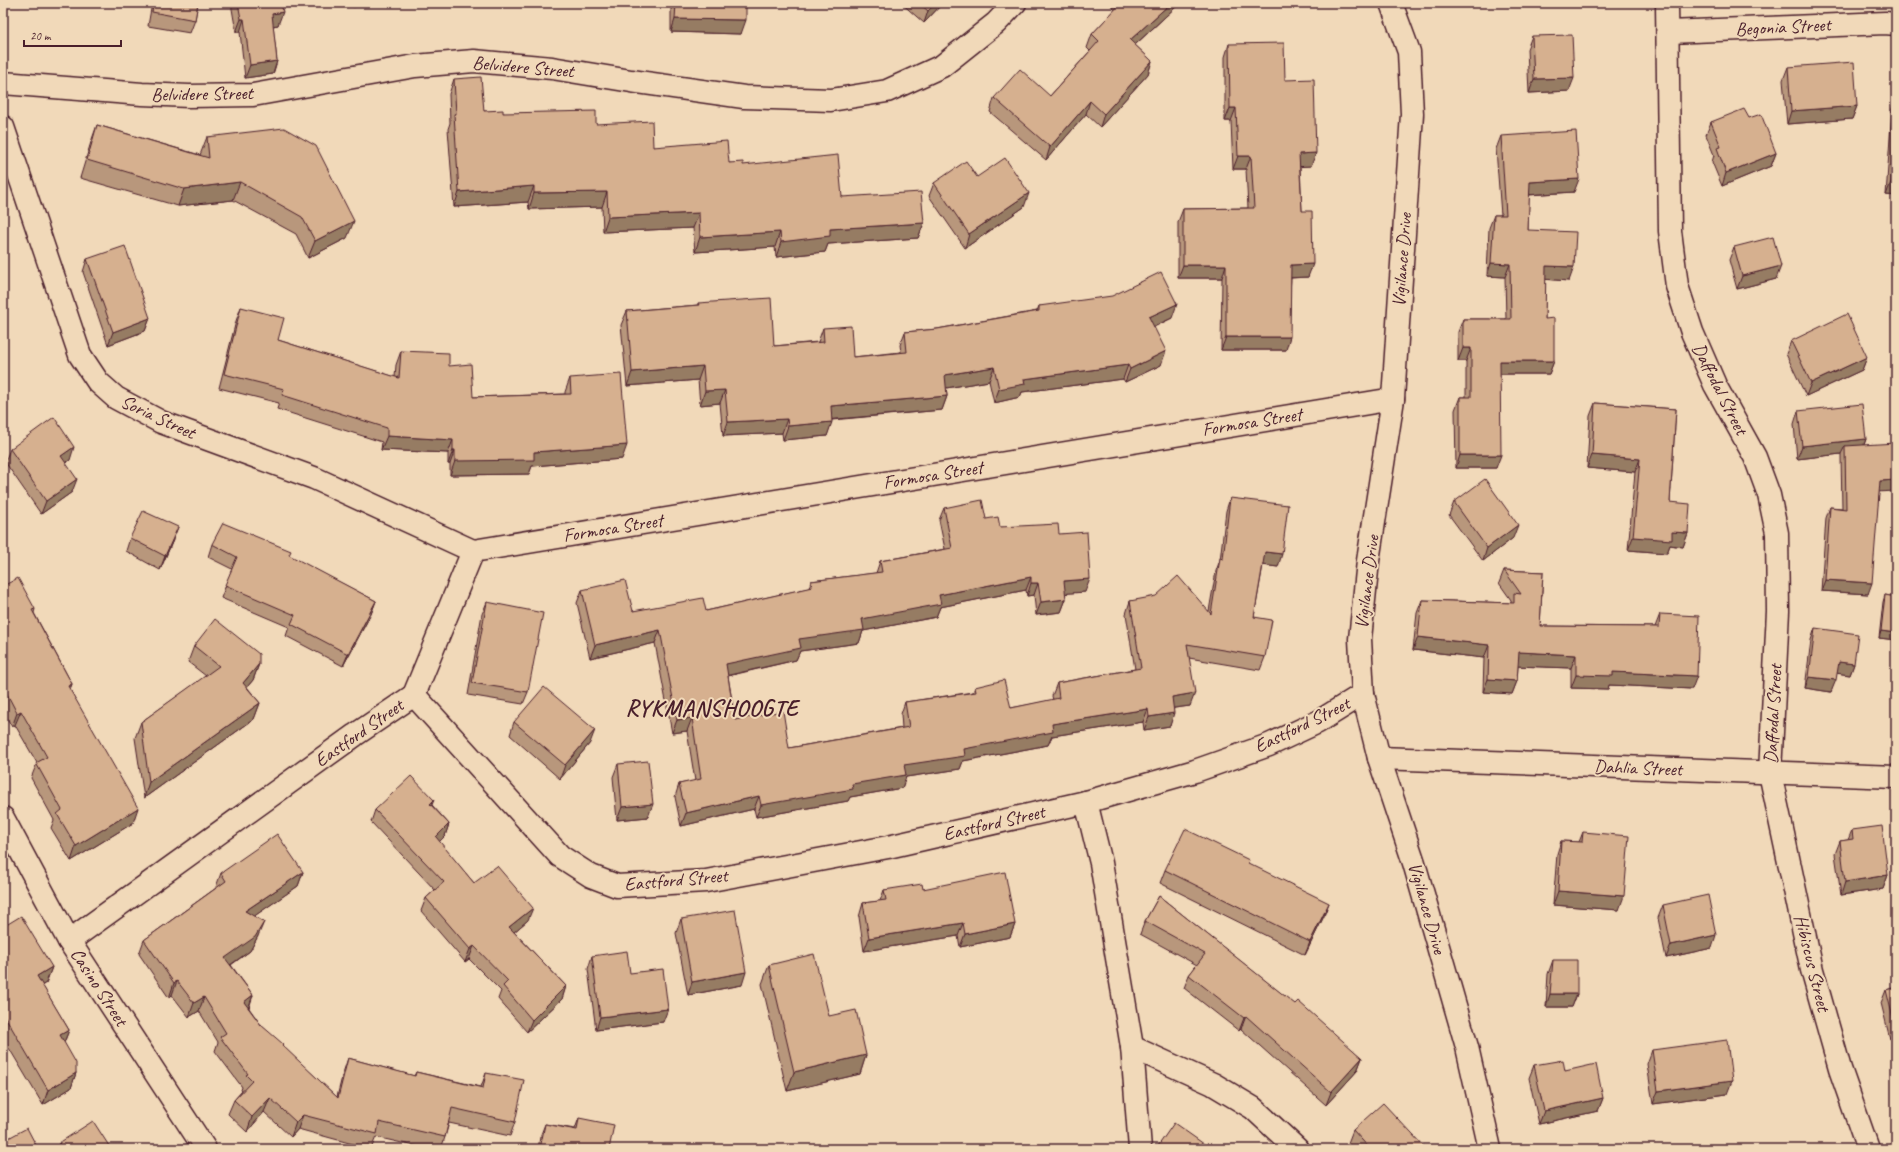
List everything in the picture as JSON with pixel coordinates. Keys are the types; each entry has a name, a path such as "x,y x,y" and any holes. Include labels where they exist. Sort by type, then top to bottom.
{"street":[{"name":"Belvidere Street","path":"3,83 142,94 189,96 253,95 415,66 474,61 552,68 744,97 831,100 888,92 942,66 996,23 1015,3"},
{"name":"Vigilance Drive","path":"1391,3 1409,52 1412,114 1393,399 1366,576 1360,639 1363,694 1379,758 1414,863 1467,1047 1490,1149"},
{"name":"Daffodal Street","path":"1667,3 1669,32 1670,231 1677,286 1692,332 1715,385 1755,458 1769,495 1777,533 1778,611 1770,773"},
{"name":"Begonia Street","path":"1669,32 1896,24"},
{"name":"Soria Street","path":"3,127 80,355 98,382 116,398 161,422 314,478 473,551"},
{"name":"Formosa Street","path":"473,551 1393,399"},
{"path":"414,695 473,551"},
{"name":"Eastford Street","path":"69,941 348,739 414,695 560,856 591,876 617,886 706,881 888,847 1086,802 1195,771 1269,745 1318,722 1363,694"},
{"name":"Dahlia Street","path":"1379,758 1896,777"},
{"name":"Hibiscus Street","path":"1770,773 1812,970 1840,1069 1868,1149"},
{"path":"1086,802 1101,863 1132,1046 1140,1149"},
{"name":"Casino Street","path":"3,818 69,941 205,1149"},
{"path":"1132,1046 1220,1088 1253,1108 1297,1149"}],"building":[{"path":"154,3 198,3 195,20 152,12"},
{"path":"238,3 281,3 283,12 272,14 277,61 250,65 244,19 241,19"},
{"path":"676,3 746,3 746,20 675,19"},
{"path":"919,3 936,3 928,11"},
{"path":"1121,3 1171,3 1130,40 1152,61 1104,114 1090,101 1050,147 994,98 1020,69 1050,96 1099,41 1092,34"},
{"path":"1572,35 1574,78 1534,79 1532,36"},
{"path":"1284,43 1285,80 1314,79 1316,153 1299,154 1302,211 1312,211 1313,264 1291,265 1290,337 1226,337 1226,265 1183,265 1183,209 1254,208 1251,156 1238,156 1236,108 1230,108 1229,44"},
{"path":"1854,62 1857,106 1791,111 1788,67"},
{"path":"481,77 484,111 503,110 503,113 596,111 596,124 652,121 653,147 727,141 729,163 743,162 743,165 838,155 842,197 921,192 924,223 830,229 830,236 781,242 780,232 700,237 699,213 608,217 607,192 534,193 534,186 459,192 454,114 456,114 454,79"},
{"path":"1896,103 1896,182 1891,182"},
{"path":"1744,109 1749,118 1761,114 1776,153 1726,173 1717,148 1721,147 1711,122"},
{"path":"97,125 209,158 207,137 284,128 316,146 354,221 315,241 302,217 240,182 184,189 87,160"},
{"path":"1576,131 1579,179 1530,182 1528,230 1576,232 1574,267 1546,266 1545,319 1554,318 1554,361 1500,361 1501,455 1460,455 1460,397 1471,397 1471,348 1463,348 1463,319 1511,319 1510,264 1491,263 1494,215 1506,215 1501,136"},
{"path":"1005,158 1029,193 969,234 934,183 966,161 977,177"},
{"path":"1773,237 1781,266 1742,276 1734,247"},
{"path":"125,246 150,318 113,332 87,259"},
{"path":"1161,272 1177,304 1149,317 1166,351 1130,369 1128,365 1024,379 1025,384 999,389 994,367 945,375 947,396 831,406 832,422 788,426 787,419 728,422 725,390 705,391 703,366 632,372 627,311 699,305 698,303 771,298 774,346 824,342 823,328 851,326 853,357 907,352 905,332 937,329 1039,311 1039,306 1112,296"},
{"path":"241,307 284,318 278,340 399,378 401,351 449,353 449,366 471,364 473,397 571,394 570,378 621,374 627,445 534,452 534,460 455,461 453,440 387,436 387,428 282,395 284,389 224,374"},
{"path":"1847,314 1867,357 1811,383 1791,341"},
{"path":"1595,403 1676,409 1670,502 1690,504 1688,533 1672,532 1672,540 1633,537 1640,459 1592,455"},
{"path":"1862,404 1866,439 1802,446 1798,411"},
{"path":"54,417 74,447 61,456 77,479 46,501 10,449"},
{"path":"1896,443 1896,480 1880,481 1872,583 1825,580 1830,507 1846,509 1845,446"},
{"path":"1485,479 1518,525 1487,548 1454,502"},
{"path":"1230,498 1288,505 1282,554 1265,552 1254,617 1272,620 1265,657 1187,644 1195,693 1172,697 1174,713 1149,717 1148,709 1052,724 1053,732 964,749 965,756 904,765 906,775 852,784 853,789 761,805 759,796 686,813 679,784 701,779 692,718 677,720 660,630 595,645 582,590 625,580 633,611 703,598 706,611 812,587 811,581 882,572 880,561 952,548 944,508 982,500 986,519 998,517 1000,527 1058,524 1059,534 1087,532 1090,579 1064,581 1066,599 1041,602 1038,583 1031,583 1031,577 939,595 941,604 862,619 864,630 799,639 801,648 726,664 735,720 783,711 789,748 909,727 905,702 976,692 975,687 1004,680 1011,708 1059,698 1057,683 1141,668 1130,601 1156,596 1178,576 1211,614 1220,558 1223,559"},
{"path":"143,511 178,527 165,556 130,538"},
{"path":"223,523 291,551 289,555 376,601 348,654 291,624 295,615 225,585 237,557 212,544"},
{"path":"1504,570 1543,572 1540,626 1659,627 1660,614 1699,616 1697,676 1613,672 1613,676 1576,675 1576,655 1519,652 1517,681 1488,679 1489,645 1418,637 1422,600 1514,603 1514,593 1521,594"},
{"path":"18,578 35,609 32,610 72,684 68,686 138,808 76,846 57,814 62,810 36,763 47,757 21,711 17,713 3,686 3,582 5,585"},
{"path":"1885,595 1896,597 1896,633 1881,631"},
{"path":"487,602 543,613 528,692 472,683"},
{"path":"215,619 259,654 259,664 243,683 260,703 149,782 141,722 219,666 194,646"},
{"path":"1815,628 1858,634 1854,664 1839,662 1836,680 1809,677"},
{"path":"544,687 595,730 565,765 514,722"},
{"path":"648,761 653,804 622,807 618,764"},
{"path":"411,776 434,800 430,804 449,824 436,837 474,883 497,866 533,908 509,927 566,986 532,1020 503,986 508,981 474,946 470,949 426,898 444,882 375,810"},
{"path":"1882,826 1888,875 1845,882 1840,841 1853,839 1852,830"},
{"path":"1185,829 1249,860 1248,863 1329,903 1310,942 1165,870"},
{"path":"1583,832 1629,836 1624,896 1558,891 1561,841 1582,842"},
{"path":"277,834 303,872 245,911 264,922 255,937 225,958 253,995 244,1002 261,1025 283,1044 282,1045 338,1098 348,1058 415,1076 416,1072 483,1088 486,1073 524,1080 515,1122 452,1108 445,1137 379,1122 377,1134 303,1115 296,1122 270,1098 252,1117 234,1100 252,1081 246,1075 248,1074 220,1037 226,1033 204,997 194,1003 177,981 174,983 144,940 226,881 221,873"},
{"path":"1005,872 1015,924 965,934 963,923 869,938 863,903 886,900 884,890 922,884 923,889"},
{"path":"1708,895 1716,935 1671,945 1663,905"},
{"path":"1159,896 1295,1004 1298,1001 1362,1058 1331,1092 1246,1016 1244,1018 1189,975 1205,954 1145,921"},
{"path":"735,910 746,972 692,982 681,919"},
{"path":"21,916 52,967 37,976 69,1030 60,1035 76,1063 76,1073 48,1090 3,1013 3,927"},
{"path":"627,951 630,973 663,969 668,1009 600,1017 592,956"},
{"path":"814,954 829,1016 856,1010 866,1055 794,1072 769,965"},
{"path":"1553,960 1577,960 1577,994 1550,994"},
{"path":"1896,987 1896,1025 1895,1026 1886,990"},
{"path":"1727,1040 1732,1081 1658,1091 1652,1050"},
{"path":"1563,1060 1565,1071 1596,1064 1603,1098 1544,1111 1534,1065"},
{"path":"1383,1103 1426,1149 1370,1149 1353,1130"},
{"path":"579,1118 614,1125 609,1149 540,1149 545,1124 577,1130"},
{"path":"93,1121 111,1149 63,1149 59,1143"},
{"path":"1174,1123 1211,1149 1156,1149"},
{"path":"27,1128 38,1149 3,1149 3,1141"},
{"path":"190,1143 193,1149 175,1149"}],"district":[{"name":"RYKMANSHOOGTE","path":"712,708"}]}
